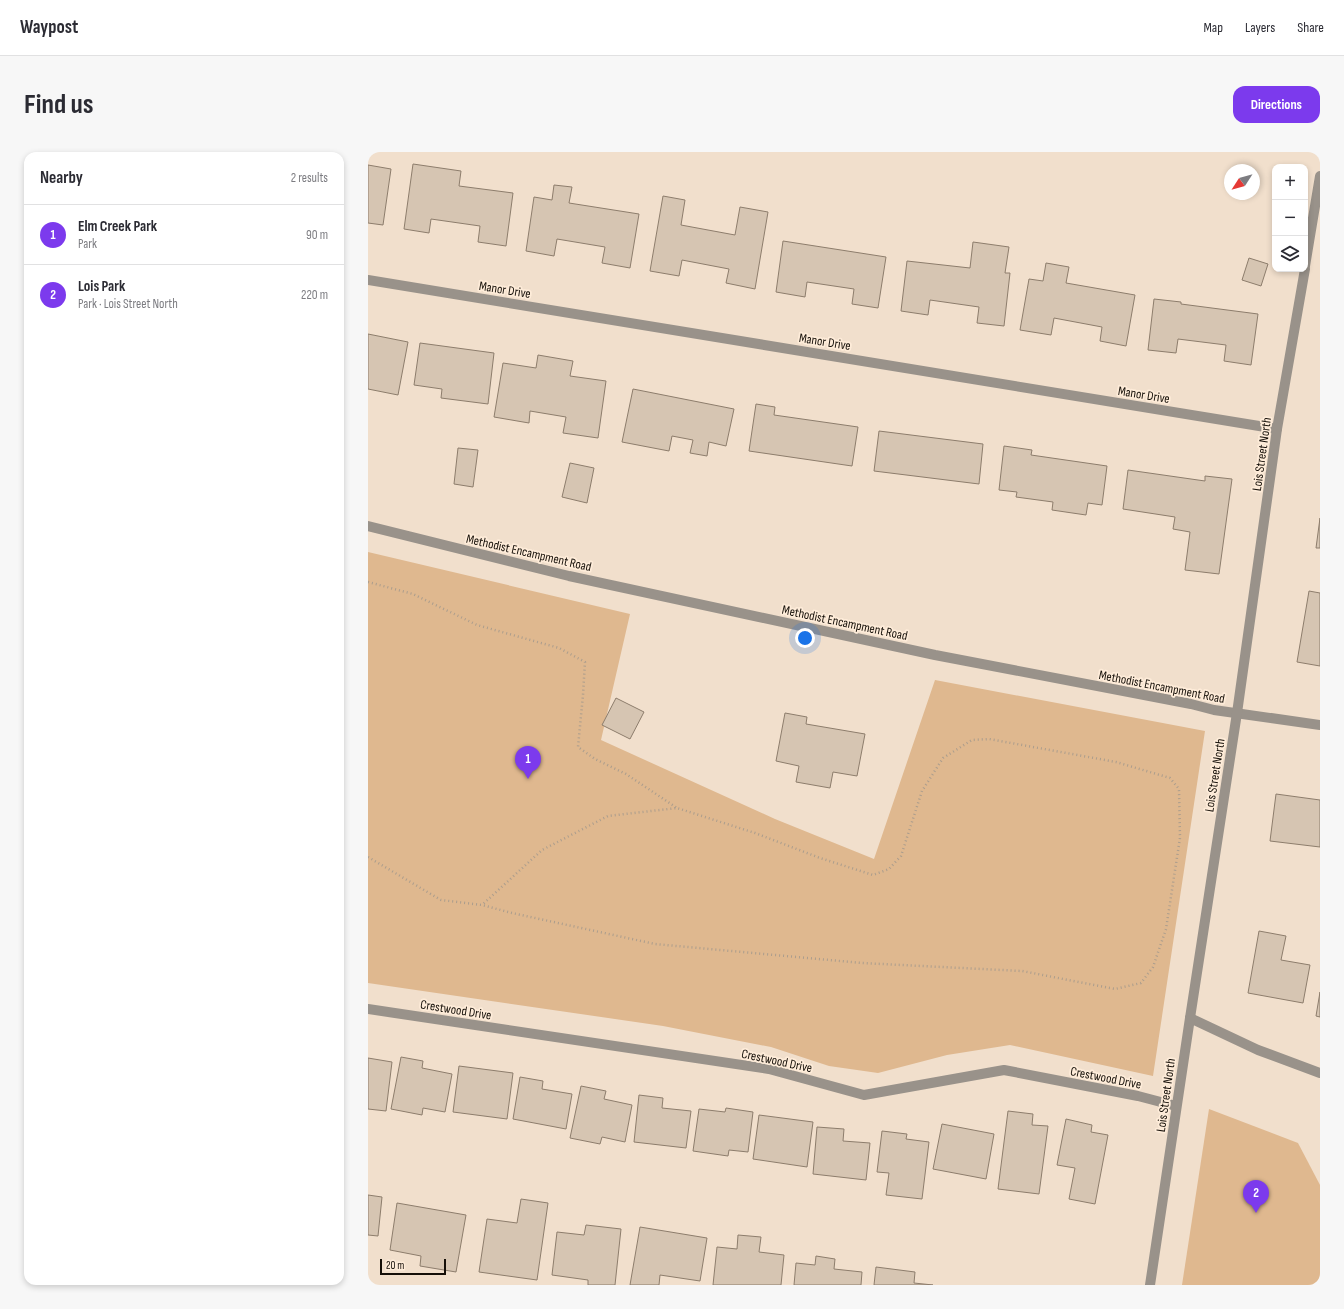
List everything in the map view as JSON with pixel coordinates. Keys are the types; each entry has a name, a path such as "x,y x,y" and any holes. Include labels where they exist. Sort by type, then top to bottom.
{"street":[{"name":"Lois Street North","path":"1308,250 1320,176"},
{"name":"Lois Street North","path":"1150,1285 1176,1106 1237,713 1277,429 1304,272"},
{"name":"Manor Drive","path":"368,280 1277,429"},
{"name":"Methodist Encampment Road","path":"368,526 569,576 935,655 1191,704 1214,710 1320,725"},
{"name":"Crestwood Drive","path":"368,1009 769,1069 864,1094 1004,1070 1138,1096 1176,1106"},
{"path":"1190,1018 1258,1050 1320,1073"}],"path":[{"path":"368,582 413,594 477,625 559,648 585,662 578,747 595,759 626,774 678,808 755,833 820,858 873,875 889,869 901,856 922,791 943,758 972,740 989,739 1116,762 1170,778 1179,789 1180,838 1166,929 1153,967 1140,983 1115,989 1022,970 862,963 655,944 512,913 482,905 441,900 368,857"},
{"path":"482,905 542,850 608,816 678,808"}],"shaded area":[{"path":"368,552 630,614 601,740 775,819 874,859 935,680 1205,731 1153,1076 1010,1045 947,1055 878,1073 829,1066 771,1047 663,1026 368,983"},
{"path":"1209,1109 1298,1143 1320,1185 1320,1285 1182,1285"}],"building":[{"path":"413,164 461,171 459,186 513,193 506,246 478,242 480,226 431,219 429,233 404,229"},
{"path":"368,165 391,169 383,225 368,223"},
{"path":"554,185 572,187 569,203 639,214 630,268 602,263 605,247 557,239 554,256 526,251 534,197 552,200"},
{"path":"663,196 685,200 681,225 735,235 740,207 768,212 755,289 726,283 729,269 682,260 679,276 650,271"},
{"path":"783,241 886,257 878,308 852,304 854,289 807,282 805,297 776,292"},
{"path":"973,242 1009,247 1005,273 1010,273 1004,326 977,323 979,307 930,300 928,315 901,311 907,261 970,268"},
{"path":"1249,258 1268,264 1261,286 1242,280"},
{"path":"1046,263 1069,267 1066,283 1135,295 1126,346 1100,341 1102,327 1054,318 1051,335 1020,330 1029,279 1043,281"},
{"path":"1154,299 1258,314 1251,365 1224,361 1226,345 1178,339 1176,353 1148,350"},
{"path":"368,334 408,342 398,395 368,389"},
{"path":"420,343 494,353 488,404 441,398 442,389 414,385"},
{"path":"538,355 573,361 570,376 606,381 598,438 563,433 566,417 530,411 529,423 494,417 503,363 536,368"},
{"path":"633,389 734,409 726,446 709,442 707,456 690,453 693,440 672,436 669,451 622,442"},
{"path":"756,404 775,407 774,415 858,427 852,466 749,451"},
{"path":"879,431 983,444 979,484 874,471"},
{"path":"1004,446 1032,450 1031,455 1107,466 1102,505 1088,503 1086,515 1052,510 1053,502 1016,497 1017,492 999,490"},
{"path":"458,448 478,450 473,487 454,484"},
{"path":"570,463 594,468 587,503 562,497"},
{"path":"1128,470 1205,481 1205,476 1232,479 1219,574 1185,570 1190,532 1173,529 1175,517 1123,509"},
{"path":"1320,518 1320,548 1316,548"},
{"path":"1309,591 1320,593 1320,666 1297,662"},
{"path":"616,698 644,712 630,739 602,725"},
{"path":"785,713 807,717 806,724 865,734 857,776 833,772 830,788 796,782 799,766 776,761"},
{"path":"1276,794 1320,800 1320,847 1270,841"},
{"path":"1259,931 1286,936 1281,960 1310,965 1303,1003 1248,993"},
{"path":"1320,992 1320,1017 1316,1016"},
{"path":"401,1057 423,1061 422,1068 452,1074 445,1112 423,1108 422,1115 391,1109"},
{"path":"368,1058 392,1062 386,1111 368,1109"},
{"path":"459,1066 513,1073 507,1119 453,1112"},
{"path":"520,1077 543,1081 542,1089 572,1094 566,1129 513,1119"},
{"path":"581,1086 606,1091 604,1099 632,1105 625,1142 602,1137 600,1144 570,1138"},
{"path":"639,1095 663,1098 662,1108 691,1111 686,1148 634,1142"},
{"path":"726,1108 753,1112 748,1152 729,1150 728,1156 693,1151 699,1109 725,1112"},
{"path":"1008,1111 1033,1114 1032,1125 1048,1126 1039,1194 998,1189"},
{"path":"759,1115 813,1122 807,1167 753,1159"},
{"path":"1066,1119 1092,1125 1091,1132 1108,1135 1095,1204 1069,1199 1075,1168 1057,1165"},
{"path":"942,1124 994,1134 986,1179 933,1169"},
{"path":"817,1127 844,1129 843,1141 870,1143 866,1180 813,1174"},
{"path":"882,1131 907,1134 906,1139 929,1142 922,1199 886,1195 889,1173 877,1172"},
{"path":"368,1195 382,1197 378,1236 368,1235"},
{"path":"521,1199 548,1203 537,1280 479,1272 487,1219 517,1223"},
{"path":"397,1203 466,1215 456,1272 420,1266 421,1256 390,1250"},
{"path":"586,1225 621,1229 615,1285 588,1285 588,1280 552,1275 557,1232 584,1235"},
{"path":"640,1227 707,1238 700,1281 660,1275 659,1285 630,1285"},
{"path":"738,1235 761,1237 759,1252 784,1255 781,1285 713,1285 717,1247 737,1249"},
{"path":"816,1256 835,1259 834,1269 862,1272 861,1285 794,1285 796,1263 815,1265"},
{"path":"876,1267 915,1272 914,1283 933,1285 874,1285"}],"place":[{"name":"Elm Creek Park","path":"528,779"},
{"name":"Lois Park","path":"1256,1213"}]}
